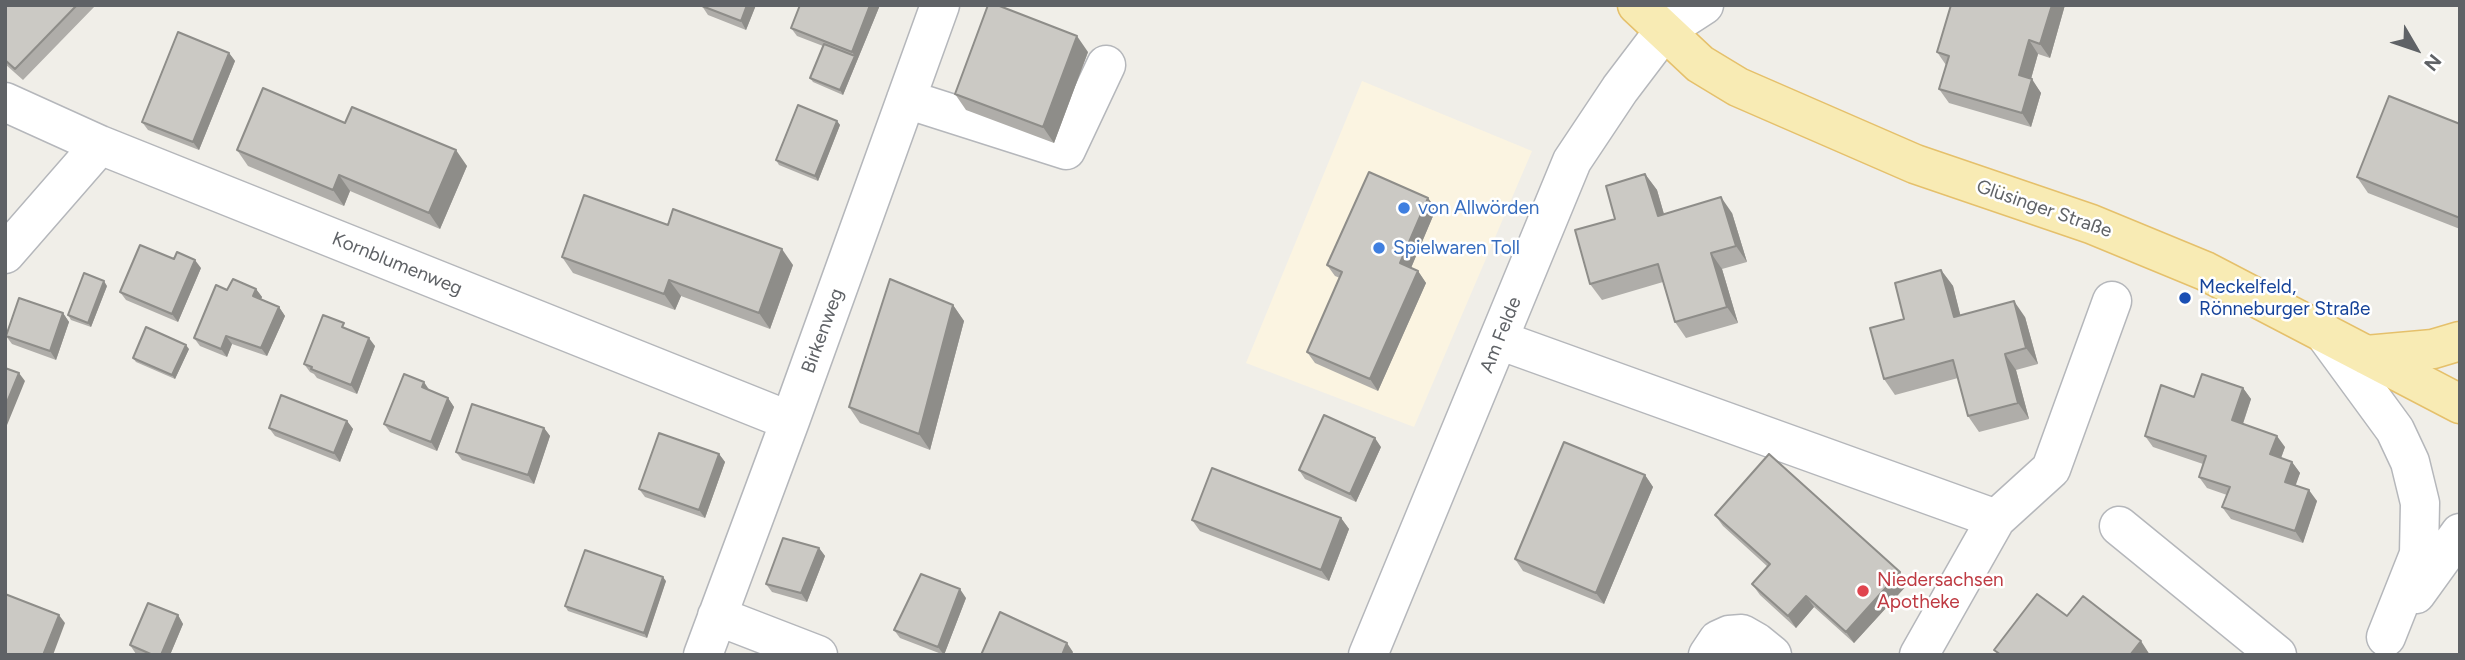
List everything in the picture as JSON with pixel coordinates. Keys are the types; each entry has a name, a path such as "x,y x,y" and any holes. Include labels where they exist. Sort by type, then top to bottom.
{"main road":[{"name":"Glüsinger Straße","path":"1637,5 1700,64 1772,103 1915,164 2091,224 2204,271 2460,404"},
{"path":"2365,355 2433,349 2460,341"}],"street":[{"name":"Birkenweg","path":"703,655 940,5"},
{"name":"Am Felde","path":"1368,655 1572,161 1620,89 1664,32 1704,5"},
{"path":"906,99 1066,150 1105,65"},
{"name":"Kornblumenweg","path":"5,102 100,145 790,421"},
{"path":"5,254 100,145"},
{"path":"1919,655 1996,519 2051,469 2112,300"},
{"path":"2324,333 2395,430 2410,462 2420,503 2419,554 2380,646"},
{"path":"1499,340 1996,519"},
{"path":"2119,526 2277,655"},
{"path":"2380,646 2460,533"},
{"path":"2418,592 2460,555"},
{"path":"717,616 818,655"},
{"path":"1707,655 1718,640 1729,635 1742,634 1772,655"}],"shaded area":[{"path":"1362,81 1532,151 1414,427 1246,363"}],"building":[{"path":"5,5 77,5 15,69 5,60"},
{"path":"703,5 747,5 741,21"},
{"path":"800,5 870,5 852,52 791,28"},
{"path":"988,5 997,5 1077,36 1043,127 955,94"},
{"path":"1951,5 2052,5 2040,44 2029,40 2019,75 2032,79 2022,113 1939,89 1949,56 1937,52"},
{"path":"178,32 229,53 193,142 142,122"},
{"path":"824,44 855,56 840,90 810,78"},
{"path":"263,88 345,123 352,107 456,150 429,213 339,175 333,190 237,150"},
{"path":"2389,96 2460,124 2460,218 2357,177"},
{"path":"798,105 837,121 815,176 776,160"},
{"path":"1369,172 1428,198 1400,263 1418,271 1370,379 1307,352 1342,272 1327,265"},
{"path":"1645,174 1658,216 1721,197 1736,246 1711,253 1727,307 1675,322 1658,264 1590,284 1575,230 1615,219 1606,186"},
{"path":"584,195 668,225 673,209 782,249 759,313 669,280 664,294 562,257"},
{"path":"140,245 174,259 177,252 195,260 172,314 120,292"},
{"path":"1941,270 1954,317 2014,301 2026,348 2005,354 2018,403 1968,416 1953,360 1884,379 1870,328 1904,319 1895,283"},
{"path":"84,273 104,281 88,323 68,315"},
{"path":"233,279 256,289 253,296 279,307 261,348 226,336 221,349 194,338 216,285 227,290"},
{"path":"890,279 953,305 919,434 849,407"},
{"path":"19,298 63,313 50,351 6,336"},
{"path":"323,315 344,323 342,327 369,338 351,385 304,364"},
{"path":"146,327 186,345 172,375 133,358"},
{"path":"5,368 19,373 5,407"},
{"path":"404,374 424,382 422,387 448,398 431,442 384,424"},
{"path":"2202,374 2243,388 2232,420 2277,436 2270,454 2292,462 2285,482 2309,490 2295,531 2222,507 2230,487 2199,477 2206,456 2145,436 2161,385 2194,397"},
{"path":"281,395 347,421 334,453 269,428"},
{"path":"472,404 544,428 528,475 456,452"},
{"path":"1324,415 1375,438 1350,494 1299,470"},
{"path":"659,433 719,454 699,510 639,489"},
{"path":"1564,442 1645,475 1596,593 1515,559"},
{"path":"1769,454 1900,572 1846,632 1806,596 1788,616 1752,584 1770,564 1715,515"},
{"path":"1212,468 1341,518 1321,570 1192,520"},
{"path":"783,538 819,548 801,593 766,584"},
{"path":"585,550 663,577 644,633 565,606"},
{"path":"921,574 960,589 938,647 894,630"},
{"path":"5,594 59,615 43,655 5,655"},
{"path":"2037,594 2067,616 2083,596 2141,641 2130,655 2001,655 1994,650"},
{"path":"148,603 178,615 161,655 153,655 130,645"},
{"path":"1000,612 1067,643 1062,655 981,655"}],"place":[{"name":"von Allwörden","path":"1404,208"},
{"name":"Spielwaren Toll","path":"1379,248"},
{"name":"Meckelfeld, Rönneburger Straße","path":"2185,298"},
{"name":"Niedersachsen Apotheke","path":"1863,591"}]}
